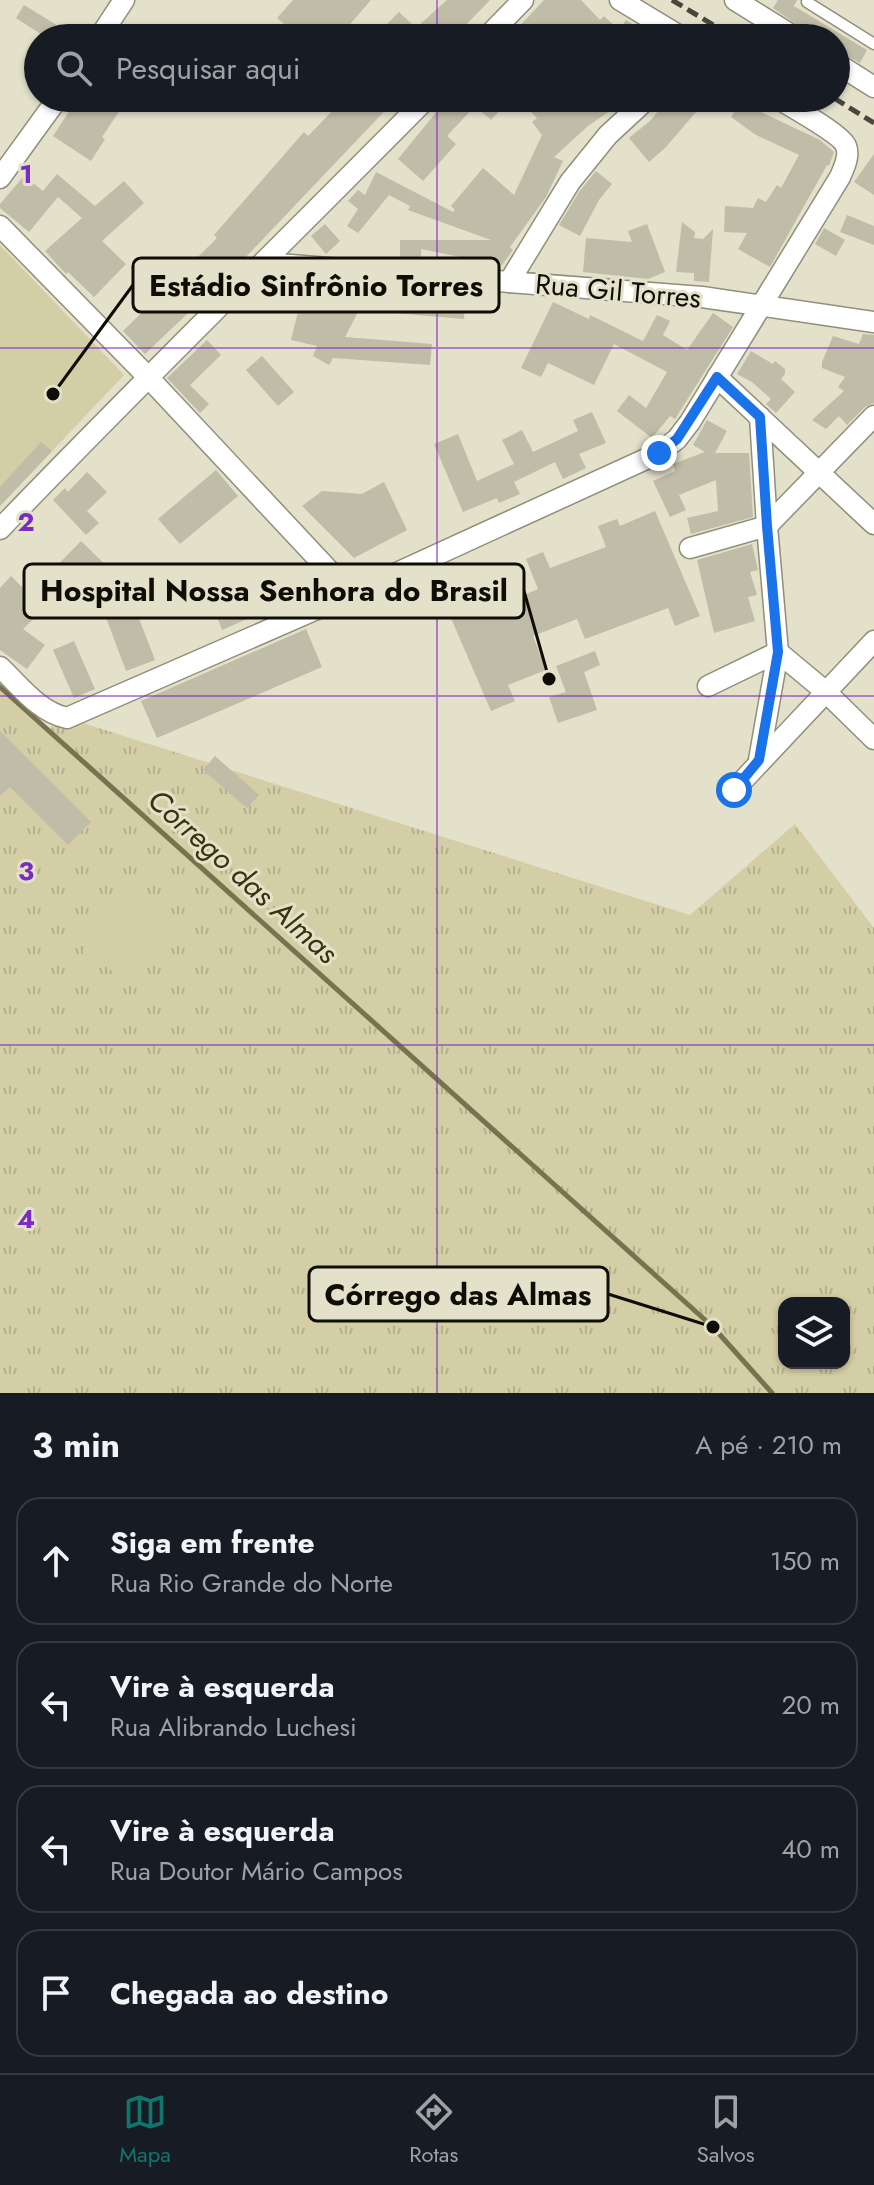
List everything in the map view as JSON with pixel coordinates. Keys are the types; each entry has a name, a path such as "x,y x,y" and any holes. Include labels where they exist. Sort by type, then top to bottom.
{"street":[{"path":"108,24 124,0"},
{"path":"500,24 523,0"},
{"path":"620,0 660,24"},
{"path":"735,0 757,6 779,24"},
{"path":"850,72 874,87"},
{"path":"0,178 48,112"},
{"path":"0,529 147,376 265,263 413,112"},
{"path":"509,282 570,182 608,135 633,112"},
{"path":"0,667 40,705 51,713 67,718 351,594 659,453 677,439 840,177 847,150 840,139 799,112"},
{"path":"0,226 147,376 351,594"},
{"name":"Rua Gil Torres","path":"265,263 688,295 874,322"},
{"path":"717,377 874,524"},
{"path":"690,548 767,526 874,416"},
{"path":"759,760 778,652 760,417"},
{"path":"734,790 874,641"},
{"path":"708,686 778,652"},
{"path":"778,652 826,692 874,739"}],"lane":[{"path":"807,1 843,24"},
{"path":"850,29 874,44"}],"green space":[{"path":"0,245 124,375 0,506"},
{"path":"0,687 47,729 67,718 690,915 795,824 874,928 874,1393 0,1393"},
{"path":"123,890 176,925 135,986 82,951"}],"building":[{"path":"293,0 371,0 350,24 284,24 277,18"},
{"path":"447,0 490,0 467,24 420,24"},
{"path":"544,0 581,0 600,20 604,16 613,24 522,24"},
{"path":"778,0 797,0 794,6 824,24 796,24 773,8"},
{"path":"24,5 55,24 25,24 16,18"},
{"path":"399,12 412,24 387,24"},
{"path":"850,40 867,50 860,63 850,58"},
{"path":"69,112 119,112 91,161 53,136"},
{"path":"331,112 384,112 242,261 237,257 203,292 206,296 145,354 123,331 217,238 214,235 304,132 308,136"},
{"path":"437,112 469,112 447,136 456,144 423,181 398,159"},
{"path":"482,112 498,112 491,120"},
{"path":"531,112 608,112 554,157 563,161 546,197 510,247 513,250 502,265 470,264 470,259 421,249 421,260 400,260 400,240 491,240 408,210 410,206 389,195 358,233 347,226 358,209 348,201 358,190 365,195 376,172 453,212 455,210 451,206 483,168 514,195 542,135 532,122 537,118"},
{"path":"657,112 696,112 649,162 629,138"},
{"path":"734,112 761,112 820,140 834,152 829,166 770,267 738,249 747,233 724,232 725,206 753,208 758,198 766,202 777,185 781,188 799,155 756,135 731,117"},
{"path":"874,154 874,195 854,182"},
{"path":"596,171 612,184 599,200 580,236 559,225"},
{"path":"57,174 95,206 124,181 144,203 102,241 126,264 94,297 45,251 82,218 58,197 29,232 0,208 24,176 43,191"},
{"path":"847,215 874,226 874,245 840,232"},
{"path":"682,222 695,232 694,238 703,239 713,229 709,282 694,281 694,273 676,272"},
{"path":"325,224 340,241 326,254 311,236"},
{"path":"647,224 665,272 648,279 583,272 586,238 632,242 628,231"},
{"path":"824,228 845,240 836,256 815,244"},
{"path":"305,283 338,291 358,289 465,300 464,319 359,310 345,337 432,344 430,365 333,358 329,365 313,356 317,346 291,340"},
{"path":"553,302 589,319 590,315 643,341 657,315 670,321 663,335 687,350 713,313 733,327 675,419 670,416 652,438 617,411 629,395 646,408 667,372 614,344 594,385 548,363 541,377 521,368"},
{"path":"863,334 874,335 874,403 865,407 847,425 839,416 826,429 812,420 844,391 838,387 845,377 822,368 822,362 833,336 859,344"},
{"path":"207,340 221,355 190,385 209,404 200,413 167,378"},
{"path":"751,351 785,369 781,379 795,392 776,413 766,404 771,399 752,382 737,374"},
{"path":"262,356 294,392 278,406 246,370"},
{"path":"592,412 606,443 579,454 586,468 563,479 555,462 514,482 520,494 499,503 497,498 463,512 434,444 458,434 477,481 514,464 502,440 522,430 533,452 578,431 573,420"},
{"path":"707,420 727,431 715,453 749,453 753,517 691,534 687,518 718,511 716,480 679,495 686,510 670,517 653,481 675,471 673,464 705,452 693,445"},
{"path":"41,442 52,451 0,506 0,487"},
{"path":"216,470 238,496 180,544 158,519"},
{"path":"87,472 107,492 87,511 99,523 86,535 53,500 65,488 68,492"},
{"path":"384,482 407,530 354,558 302,506 322,491 362,494"},
{"path":"655,511 700,616 675,626 668,608 585,639 577,619 533,636 546,670 508,685 515,701 491,711 441,595 497,571 510,601 538,589 526,559 543,552 550,568 606,547 598,526 617,519 620,526"},
{"path":"81,541 126,585 155,660 126,671 96,591 75,601 49,574"},
{"path":"752,544 758,570 750,572 757,595 748,597 755,621 714,633 697,560"},
{"path":"307,566 317,588 222,630 211,601 234,592 236,598"},
{"path":"11,576 44,609 23,629 45,645 27,669 0,650 0,588"},
{"path":"306,629 322,667 157,738 141,701"},
{"path":"74,641 95,689 74,698 53,650"},
{"path":"595,651 600,665 584,672 597,710 558,723 549,697 566,692 556,666"},
{"path":"0,731 91,822 68,845 10,787 0,796"},
{"path":"215,756 259,795 247,808 203,770"}],"waterway":[{"name":"Córrego das Almas","path":"0,687 713,1327 772,1393"}],"railway":[{"path":"672,0 712,24"},
{"path":"850,108 874,123"}],"place":[{"name":"Estádio Sinfrônio Torres","path":"53,394"},
{"name":"Hospital Nossa Senhora do Brasil","path":"549,679"},
{"name":"Córrego das Almas","path":"713,1327"}],"route":[{"path":"659,453 677,439 690,422 717,377 760,417 778,652 759,760 734,790"}]}
